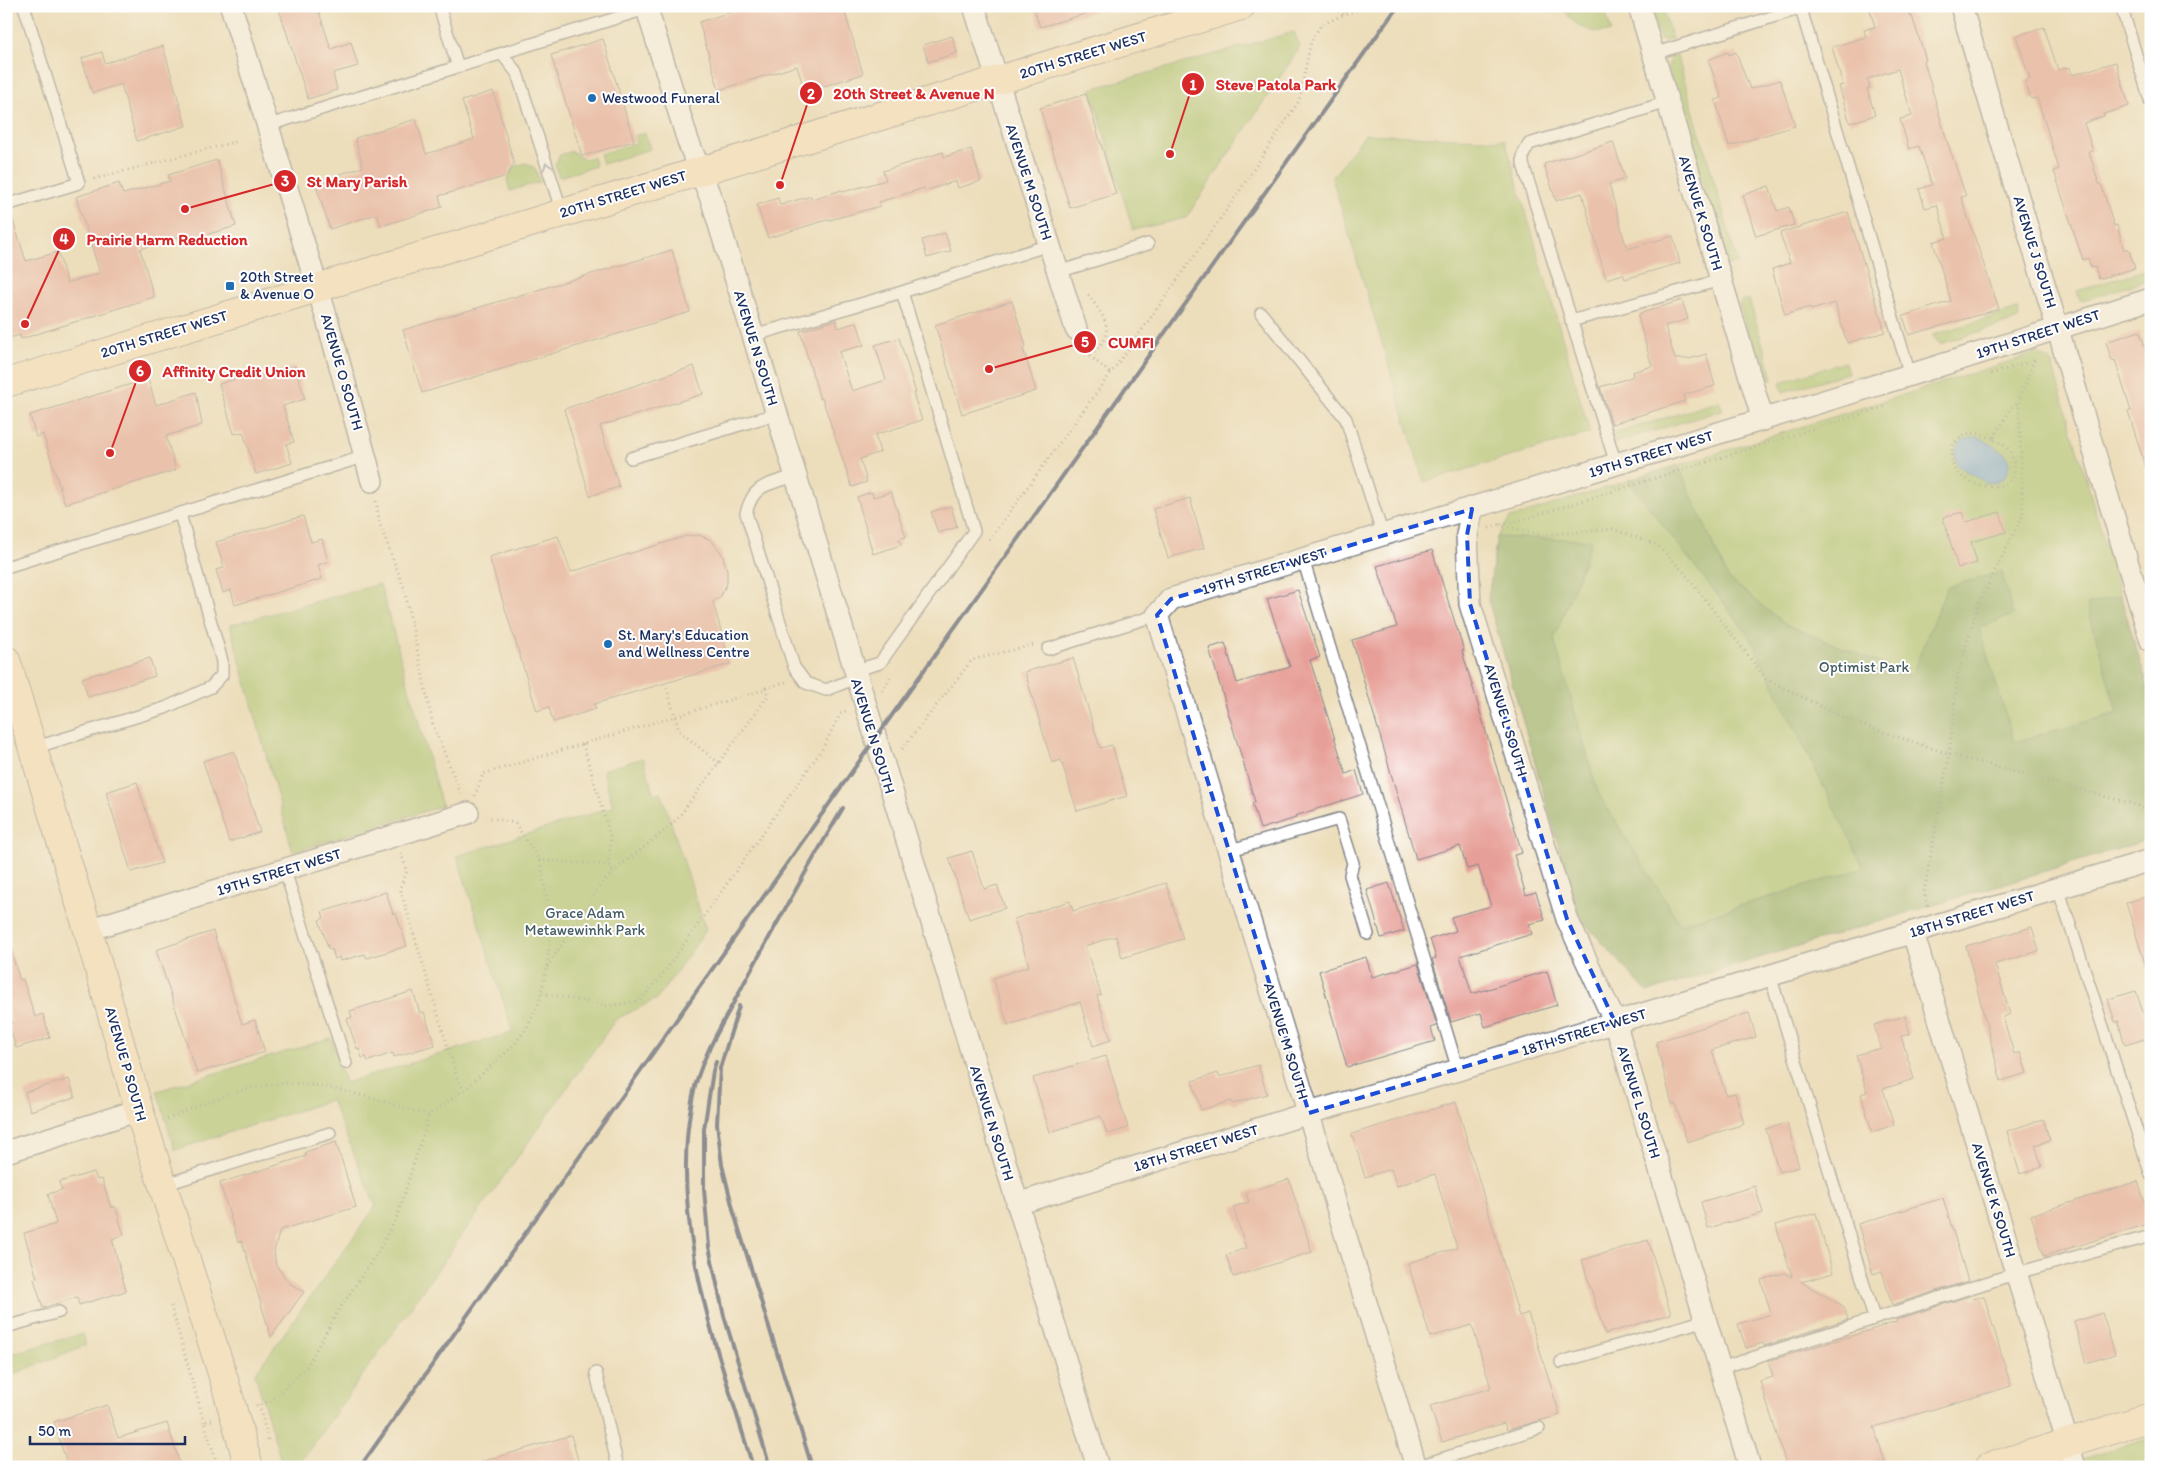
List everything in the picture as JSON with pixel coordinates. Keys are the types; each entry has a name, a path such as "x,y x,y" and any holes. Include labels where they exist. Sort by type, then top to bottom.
{"main road":[{"name":"20TH STREET WEST","path":"6,383 318,286 1241,6"},
{"name":"AVENUE P SOUTH","path":"6,660 88,930 142,1119 234,1412 249,1467"},
{"path":"1989,1467 2072,1454 2151,1417"}],"street":[{"name":"AVENUE O SOUTH","path":"231,6 318,286 372,481"},
{"name":"AVENUE M SOUTH","path":"974,6 1076,329"},
{"name":"AVENUE K SOUTH","path":"1639,6 1763,420"},
{"name":"AVENUE J SOUTH","path":"1961,6 2151,642"},
{"name":"AVENUE N SOUTH","path":"649,7 688,141 712,201 884,771 1098,1467"},
{"name":"19TH STREET WEST","path":"1157,615 1171,600 1910,375 2151,299"},
{"name":"AVENUE L SOUTH","path":"1472,509 1467,535 1470,604 1567,920 1615,1022 1750,1467"},
{"name":"AVENUE M SOUTH","path":"1157,615 1227,851 1416,1467"},
{"name":"19TH STREET WEST","path":"88,930 285,871 468,813"},
{"name":"18TH STREET WEST","path":"1017,1204 1308,1113 1458,1070 2151,860"},
{"name":"AVENUE K SOUTH","path":"1913,933 2072,1454"},
{"path":"6,1152 142,1119"}],"lane":[{"path":"6,205 79,183 24,6"},
{"path":"439,6 458,67"},
{"path":"2121,6 2151,103"},
{"path":"269,125 649,7"},
{"path":"1653,54 1805,7 1910,375"},
{"path":"502,54 517,73 562,212"},
{"path":"1616,464 1523,164 1523,155 1529,144 1668,102"},
{"path":"1058,272 1148,244"},
{"path":"752,336 902,292 1049,245"},
{"path":"1571,321 1721,280"},
{"path":"795,476 758,489 750,498 746,513 794,667 806,683 826,690 880,664 974,532 902,292"},
{"path":"1261,313 1346,418 1382,536"},
{"path":"631,458 776,414"},
{"path":"6,566 366,456"},
{"path":"33,748 165,708 211,687 222,675 222,661 180,514"},
{"path":"1303,559 1458,1070"},
{"path":"1044,646 1157,615"},
{"path":"1227,851 1339,819 1353,863 1350,875 1368,934"},
{"path":"285,871 346,1063"},
{"path":"2058,888 2151,1175"},
{"path":"1770,976 1874,1318"},
{"path":"163,1185 330,1134"},
{"path":"1721,1368 2017,1274 2151,1236"},
{"path":"6,1327 59,1312"},
{"path":"1561,1362 1706,1320"},
{"path":"596,1373 618,1467"},
{"path":"1416,1467 1539,1428"}],"path":[{"path":"1337,6 1339,11 1345,14 1371,6"},
{"path":"79,183 238,142"},
{"path":"1086,292 1103,313 1106,324 1104,340 1097,350 1089,355 1110,374"},
{"path":"1934,926 1924,893 1949,754 1958,674 1978,605 2023,515 2019,401 2036,360 2031,337"},
{"path":"1989,374 2036,360"},
{"path":"1993,439 2011,408 2019,401"},
{"path":"1467,535 1896,403"},
{"path":"1977,432 1993,439 2010,450 2015,468 2011,479 1999,486 1982,487 1959,473 1952,461 1953,444 1962,435 1977,432"},
{"path":"379,517 404,588 433,725 468,813"},
{"path":"1499,525 1543,535 1613,530 1657,545 1683,571 1766,679 1851,720 1949,754 2140,806 2151,813"},
{"path":"884,771 972,660 1044,646"},
{"path":"468,813 483,774 801,677"},
{"path":"667,688 679,731 719,763"},
{"path":"547,967 600,886 613,872 662,835 678,818 768,696 766,688"},
{"path":"583,744 611,839 608,865 613,872"},
{"path":"234,1412 272,1401 307,1366 338,1312 379,1250 398,1214 429,1115 464,1090 512,1047 527,1028 542,993 551,926 539,860 515,823 468,813"},
{"path":"395,836 407,871 400,888 458,1081 464,1090"},
{"path":"539,860 608,865"},
{"path":"142,1119 235,1092 277,1084 315,1085 429,1115"},
{"path":"171,1306 204,1422"}],"highlighted area":[{"path":"1472,509 1467,535 1470,604 1567,919 1615,1022 1309,1113 1157,615 1171,599"}],"green space":[{"path":"1562,6 1604,6 1611,32 1596,32 1576,24"},
{"path":"1650,6 1662,6 1672,39 1666,41 1660,39"},
{"path":"1294,32 1300,47 1186,218 1133,230 1091,89"},
{"path":"1677,55 1738,263 1727,265 1668,67 1671,57"},
{"path":"645,133 650,149 603,164 600,154 636,143 634,136"},
{"path":"1365,134 1505,140 1590,433 1424,482 1332,178"},
{"path":"572,151 583,159 593,157 596,166 559,177 555,164 560,155"},
{"path":"526,163 535,168 540,182 510,191 507,179 515,166"},
{"path":"2151,268 2151,279 2080,301 2077,291"},
{"path":"1749,299 1773,378 1764,382 1739,304"},
{"path":"2018,309 2019,319 1940,344 1932,335"},
{"name":"Optimist Park","path":"2037,353 2051,361 2151,698 2151,839 1647,992 1579,917 1488,599 1497,537 1510,518"},
{"path":"1845,362 1848,373 1783,392 1780,382"},
{"path":"1719,401 1723,410 1614,443 1611,435"},
{"path":"1678,465 1728,578 1785,624 1911,676 1947,587 2002,572 2013,615 1979,628 2014,742 2117,713 2087,605 2120,595 2151,698 2151,839 1647,992 1579,917 1488,599 1497,537 1592,540 1554,639 1598,793 1680,924 1864,868 1749,636 1628,480"},
{"path":"380,584 442,806 293,852 230,625"},
{"name":"Grace Adam Metawewinhk Park","path":"643,758 654,794 661,792 706,930 657,999 616,1019 297,1467 283,1467 255,1374 376,1206 331,1100 175,1150 157,1091 331,1038 345,1083 513,1032 457,856 613,807 603,770"},
{"path":"82,1334 86,1345 6,1377 6,1355"},
{"path":"2151,1438 2151,1467 2056,1467"}],"water":[{"path":"1979,437 2005,453 2009,464 2007,474 1998,482 1986,483 1957,465 1956,448 1959,444 1966,439"}],"building":[{"path":"278,6 317,6 331,49 351,42 358,66 333,73 337,90 308,99"},
{"path":"750,6 761,6 763,12 783,6 843,6 863,74 805,92 797,66 719,90 699,22"},
{"path":"1033,6 1094,6 1095,11 1040,27"},
{"path":"1869,6 1907,6 1910,17 1912,16 1926,60 1924,61 1946,138 1966,196 1961,197 1999,309 1909,335 1903,316 1951,301 1933,242 1947,238 1937,205 1925,208 1919,189 1932,185 1919,146 1909,149 1900,119 1912,116 1898,69 1867,79 1870,88 1867,89 1875,115 1850,123 1839,86 1843,85 1832,47 1866,37 1864,30 1875,27"},
{"path":"2044,27 2058,70 2070,67 2072,75 2116,62 2129,106 2103,114 2104,116 2084,123 2093,151 2089,152 2099,184 2101,184 2114,226 2117,225 2124,250 2128,248 2135,268 2099,279 2095,267 2091,268 2088,258 2083,260 2054,171 2059,169 2043,116 2037,98 2031,99 2025,81 2030,79 2016,36"},
{"path":"952,36 957,53 928,62 923,45"},
{"name":"Westwood Funeral","path":"603,39 634,141 582,156 551,55"},
{"path":"163,46 186,126 137,141 121,84 92,93 82,58 102,52 105,63"},
{"path":"1728,52 1729,55 1736,52 1750,89 1780,80 1795,126 1729,146 1715,100 1722,98 1708,60"},
{"path":"493,91 514,163 507,176 439,196 442,207 381,226 377,214 330,229 315,182 363,167 355,138 416,119 426,154 474,139 462,101"},
{"path":"1086,94 1116,194 1070,208 1040,108"},
{"path":"1613,142 1625,179 1609,184 1627,249 1673,236 1680,263 1625,279 1623,274 1606,279 1582,193 1556,201 1544,164"},
{"path":"971,149 981,181 958,188 956,181 925,191 924,188 879,202 880,206 768,238 757,205 778,198 780,205 811,196 812,199 842,190 843,192 886,180 883,171 943,152 944,157"},
{"path":"217,160 236,226 189,240 187,235 140,249 154,297 21,339 20,335 6,339 6,212 10,211 26,261 58,252 67,283 100,273 76,197 119,183 123,194 170,181 168,175"},
{"path":"1769,186 1777,211 1789,207 1794,225 1756,236 1743,195"},
{"path":"1848,212 1885,332 1847,343 1835,303 1811,310 1810,307 1785,315 1772,269 1790,263 1780,233"},
{"path":"945,233 951,251 927,258 922,240"},
{"path":"672,250 690,312 422,393 403,330"},
{"path":"1682,300 1688,319 1665,326 1675,359 1689,359 1706,354 1715,386 1683,396 1685,401 1612,424 1600,387 1626,379 1633,376 1632,372 1652,366 1639,321 1639,314"},
{"path":"1012,301 1026,346 1023,348 1036,391 962,414 935,325"},
{"path":"836,320 838,328 857,322 864,345 839,352 852,391 886,380 875,345 899,338 916,393 913,393 922,420 875,435 880,452 860,459 867,482 852,487 822,398 820,399 800,331"},
{"path":"2140,331 2151,368 2151,471 2147,472 2128,411 2131,411 2115,360 2112,361 2106,342"},
{"path":"295,366 305,399 283,406 294,442 286,444 292,463 256,474 243,432 234,434 219,384 252,374 253,379"},
{"path":"694,366 703,394 600,426 619,487 590,496 564,409"},
{"path":"148,379 156,405 196,392 202,425 166,436 176,470 65,504 43,434 36,437 30,415"},
{"path":"872,492 873,497 891,492 906,537 899,539 901,545 873,554 857,497"},
{"path":"1190,498 1204,548 1168,558 1153,509"},
{"path":"951,506 957,527 938,533 931,512"},
{"path":"1963,512 1966,522 2000,512 2006,532 1971,542 1977,563 1958,568 1943,517"},
{"path":"303,516 311,542 322,539 328,562 318,565 322,579 235,605 231,590 223,593 216,570 224,568 216,542"},
{"path":"699,535 711,540 721,552 727,569 727,583 721,596 713,602 730,664 594,704 596,709 553,722 549,707 537,711 489,557 558,536 571,572 686,536"},
{"path":"1432,550 1464,651 1462,651 1522,853 1514,855 1526,895 1536,892 1545,920 1529,924 1532,934 1460,956 1472,994 1547,971 1557,1005 1485,1027 1481,1013 1451,1022 1432,959 1436,958 1430,939 1456,931 1451,917 1491,906 1478,866 1467,869 1460,846 1416,859 1352,640 1397,627 1377,566"},
{"path":"1298,590 1320,657 1310,660 1346,774 1356,770 1363,794 1260,829 1252,803 1255,802 1209,648 1225,643 1237,683 1290,667 1267,599"},
{"path":"150,658 155,676 88,697 82,678"},
{"path":"1073,658 1100,748 1112,745 1127,796 1077,811 1061,760 1052,763 1025,672"},
{"path":"234,751 260,832 229,842 203,761"},
{"path":"137,782 162,863 131,872 106,792"},
{"path":"972,851 984,889 997,885 1005,908 969,919 949,858"},
{"path":"1166,883 1183,939 1122,958 1116,936 1085,946 1101,995 1097,996 1111,1040 1093,1046 1080,1002 1008,1025 993,978 1029,966 1014,919 1070,901 1073,911"},
{"path":"1389,883 1404,931 1381,938 1367,890"},
{"path":"386,892 393,914 396,913 407,946 367,958 365,954 340,961 339,957 335,959 332,949 329,950 319,920 324,918 322,912"},
{"path":"2151,895 2151,969 2147,970 2126,903"},
{"path":"2032,927 2039,951 1995,964 2010,1014 2003,1017 2014,1054 2020,1052 2027,1073 2001,1081 1966,946"},
{"path":"213,931 242,1024 255,1020 265,1052 197,1073 156,950"},
{"path":"10,949 20,980 23,979 35,1017 43,1014 50,1038 16,1048 9,1024 12,1023 6,1006 6,950"},
{"path":"1366,957 1372,977 1418,964 1437,1026 1431,1028 1435,1041 1347,1067 1319,971"},
{"path":"413,991 420,1013 424,1012 435,1045 394,1057 393,1053 368,1061 366,1057 362,1058 347,1019 352,1017 350,1011"},
{"path":"2136,991 2146,1022 2151,1020 2151,1037 2125,1045 2118,1021 2115,1022 2108,999"},
{"path":"1749,1013 1756,1037 1712,1050 1726,1095 1735,1093 1744,1124 1687,1142 1675,1103 1672,1104 1656,1042"},
{"path":"1905,1016 1910,1034 1901,1036 1914,1079 1883,1089 1894,1125 1872,1132 1861,1094 1867,1092 1856,1055 1881,1048 1874,1025"},
{"path":"1106,1056 1128,1128 1107,1134 1101,1116 1050,1132 1033,1078"},
{"path":"1258,1065 1267,1094 1232,1104 1231,1101 1201,1110 1192,1081 1218,1073 1219,1077"},
{"path":"69,1079 75,1097 30,1111 25,1092"},
{"path":"1456,1102 1519,1316 1528,1313 1560,1415 1507,1430 1504,1423 1442,1442 1430,1406 1491,1388 1472,1325 1430,1337 1408,1263 1457,1248 1435,1174 1397,1186 1391,1169 1365,1177 1352,1134"},
{"path":"2043,1119 2050,1140 2035,1145 2042,1167 2020,1174 2007,1131"},
{"path":"1787,1123 1799,1167 1779,1172 1766,1129"},
{"path":"336,1142 356,1207 280,1230 274,1251 276,1265 289,1283 304,1292 271,1337 242,1241 238,1242 220,1183 306,1156 305,1152"},
{"path":"94,1172 97,1180 102,1179 111,1208 115,1206 124,1235 112,1239 126,1291 79,1305 77,1297 43,1308 34,1279 37,1278 24,1233 56,1224 48,1194 62,1190 59,1182"},
{"path":"1289,1179 1312,1252 1233,1277 1226,1255 1246,1248 1233,1207 1249,1202 1246,1193"},
{"path":"2138,1181 2151,1223 2044,1256 2031,1215"},
{"path":"1755,1186 1763,1213 1708,1228 1701,1202"},
{"path":"1943,1198 1968,1281 1892,1305 1882,1271 1873,1274 1858,1224"},
{"path":"1816,1213 1833,1273 1801,1282 1843,1306 1848,1319 1764,1346 1763,1343 1746,1348 1738,1324 1771,1314 1761,1280 1784,1273 1792,1277 1776,1225"},
{"path":"1648,1240 1671,1314 1605,1334 1582,1260"},
{"path":"1972,1295 1973,1299 1984,1296 2011,1386 1874,1427 1885,1462 1868,1467 1787,1467 1760,1381 1773,1377 1768,1361 1897,1322 1896,1320"},
{"path":"2102,1313 2115,1354 2086,1363 2074,1322"},
{"path":"107,1405 118,1438 167,1423 181,1467 68,1467 54,1422"},
{"path":"571,1435 580,1467 481,1467 481,1462"}],"railway":[{"path":"360,1467 875,739 1398,6"},
{"path":"753,1467 711,1330 691,1236 686,1189 687,1142 693,1095 702,1066 714,1038 843,808"},
{"path":"739,1006 720,1068 717,1124 722,1165 734,1213 812,1467"},
{"path":"716,1062 704,1129 704,1189 709,1247 724,1316 770,1467"}],"place":[{"name":"Westwood Funeral","path":"592,98"},
{"name":"Steve Patola Park","path":"1170,154"},
{"name":"20th Street & Avenue N","path":"780,185"},
{"name":"St Mary Parish","path":"185,209"},
{"name":"20th Street & Avenue O","path":"230,286"},
{"name":"Prairie Harm Reduction","path":"25,324"},
{"name":"CUMFI","path":"989,369"},
{"name":"Affinity Credit Union","path":"110,453"},
{"name":"St. Mary's Education and Wellness Centre","path":"608,644"}]}
